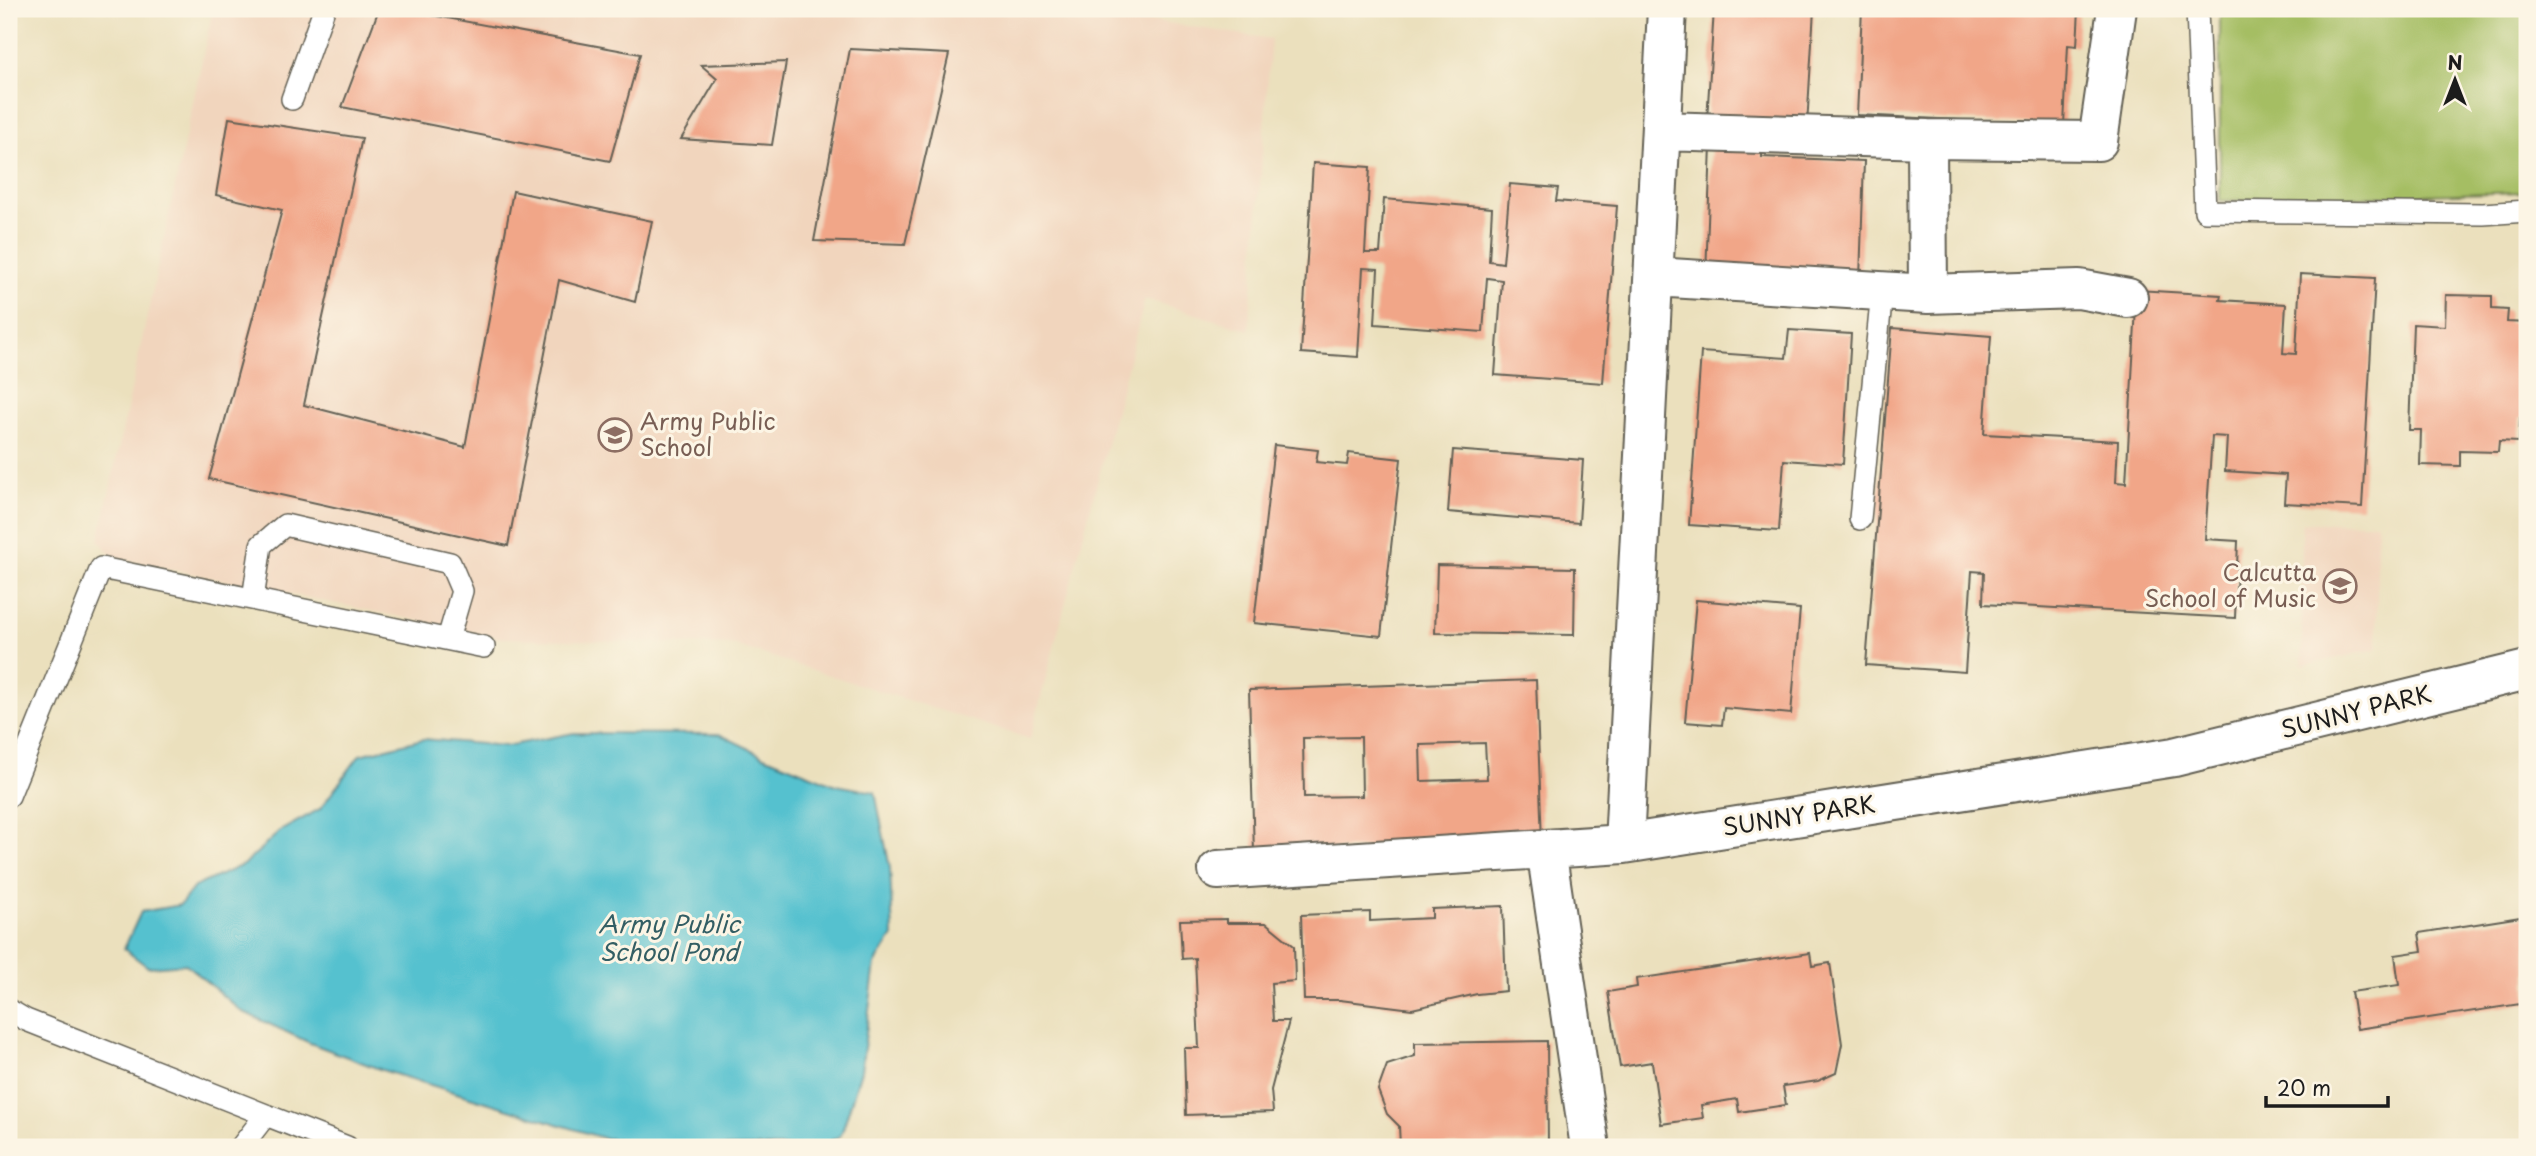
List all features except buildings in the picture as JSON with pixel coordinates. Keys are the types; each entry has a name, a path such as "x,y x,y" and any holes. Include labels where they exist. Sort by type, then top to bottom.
{"street":[{"path":"1624,844 1667,9"},
{"path":"1661,131 2098,141 2118,9"},
{"path":"1927,139 1928,294"},
{"path":"1654,277 1928,294 2079,289 2128,298"},
{"name":"SUNNY PARK","path":"1218,870 1624,844 2174,757 2527,670"},
{"path":"1546,849 1590,1147"}],"lane":[{"path":"292,99 324,9"},
{"path":"2197,9 2205,211 2483,214 2527,211"},
{"path":"1860,519 1882,291"},
{"path":"253,599 261,545 285,525 450,564 462,591 448,639"},
{"path":"9,796 101,568 484,647"},
{"path":"9,1010 26,1020 347,1147"},
{"path":"241,1147 265,1116"}],"shaded area":[{"name":"Army Public School","path":"213,9 1076,9 1271,39 1249,330 1145,299 1030,739 734,645 501,638 112,557 99,540"},
{"name":"Calcutta School of Music","path":"2302,523 2377,523 2377,649 2302,666"}],"green space":[{"path":"2220,9 2527,9 2527,192 2220,201"}],"water":[{"name":"Army Public School Pond","path":"574,733 719,734 764,756 836,785 875,792 890,868 893,936 875,964 861,1071 841,1135 820,1147 695,1147 603,1138 382,1070 310,1043 241,1011 186,964 148,967 124,949 141,912 180,905 194,887 245,864 280,831 320,809 360,755 423,739 506,746"}],"place":[{"name":"Army Public School","path":"615,435"},
{"name":"Calcutta School of Music","path":"2340,586"}]}
